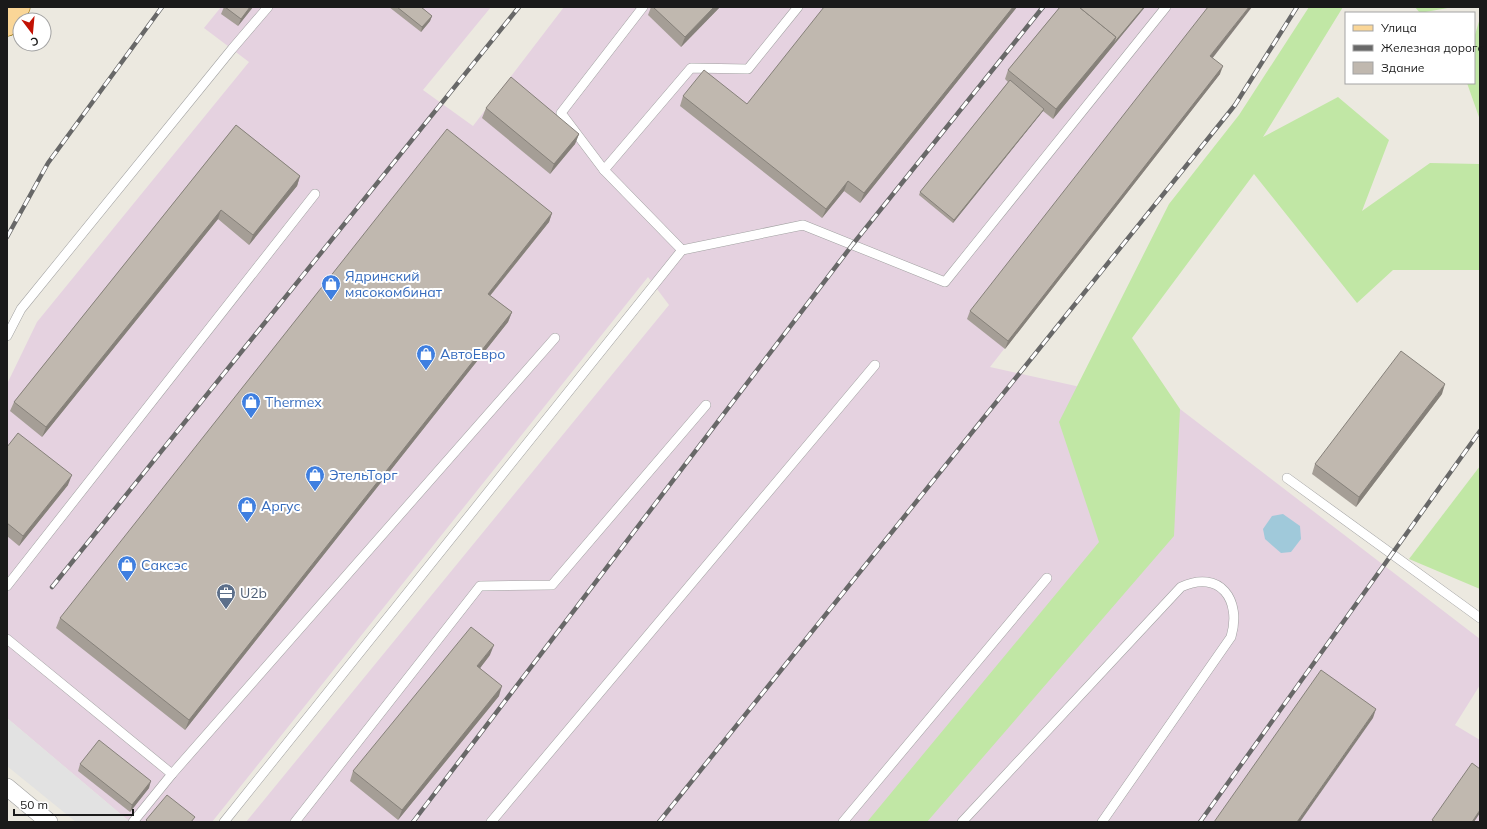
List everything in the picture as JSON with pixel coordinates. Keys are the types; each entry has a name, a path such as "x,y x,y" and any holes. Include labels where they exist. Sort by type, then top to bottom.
{"main road":[{"path":"7,24 19,7"}],"street":[{"path":"7,787 49,822"}],"lane":[{"path":"7,7 7,24"},
{"path":"7,336 20,309 268,7"},
{"path":"643,7 561,113 604,170 682,250"},
{"path":"604,170 691,68 748,69 798,7"},
{"path":"224,822 682,250 803,225 945,282 1166,7"},
{"path":"7,586 315,194"},
{"path":"133,822 172,774 555,338"},
{"path":"491,822 876,365"},
{"path":"295,822 480,586 552,585 706,405"},
{"path":"1287,478 1480,618"},
{"path":"843,822 1047,578"},
{"path":"962,822 1181,586 1194,581 1207,580 1217,585 1227,595 1233,610 1235,623 1231,637 1102,822"},
{"path":"7,639 172,774"}],"shaded area":[{"path":"221,7 491,7 423,90 473,126 564,7 1252,7 1208,64 1220,74 990,367 1180,409 1480,639 1480,685 1455,725 1480,740 1480,822 246,822 669,305 648,277 212,822 130,822 7,718 7,384 37,322 249,62 204,28"},
{"path":"7,718 130,822 76,822 7,766"}],"green space":[{"path":"1309,7 1343,7 1263,137 1338,97 1389,140 1362,211 1430,163 1480,164 1480,270 1393,270 1357,303 1254,174 1132,338 1180,409 1174,536 927,822 867,822 1099,542 1059,422 1169,204 1239,115"},
{"path":"1415,7 1453,7 1426,12 1419,12"},
{"path":"1480,18 1480,120 1467,84 1475,84 1475,35"},
{"path":"1480,466 1480,589 1409,559"}],"water":[{"path":"1283,514 1300,526 1301,539 1291,552 1281,553 1265,539 1263,529 1272,516"}],"building":[{"path":"225,7 250,7 241,19"},
{"path":"397,7 421,7 432,16 422,27"},
{"path":"653,7 714,7 685,37"},
{"path":"824,7 1013,7 864,193 848,181 826,209 683,96 704,70 747,104"},
{"path":"1060,7 1079,7 1116,37 1056,109 1008,70"},
{"path":"1079,7 1144,7 1113,44 1116,37"},
{"path":"1208,7 1249,7 1210,56 1223,66 1008,341 970,311"},
{"path":"511,77 579,134 554,164 486,108"},
{"path":"1010,80 1044,109 954,220 920,192"},
{"path":"236,125 300,176 253,235 221,210 46,427 14,402"},
{"path":"447,129 552,213 488,294 512,312 189,720 60,618"},
{"path":"1401,351 1445,384 1359,497 1315,464"},
{"path":"18,433 72,475 23,536 7,523 7,447"},
{"path":"471,627 494,645 477,666 502,686 402,810 353,771"},
{"path":"1321,670 1376,709 1297,822 1214,822"},
{"path":"99,740 151,781 132,805 80,764"},
{"path":"1472,763 1480,769 1480,810 1472,822 1435,822 1432,820"},
{"path":"167,795 195,817 191,822 148,822 146,820"}],"railway":[{"path":"7,237 48,163 162,7"},
{"path":"52,587 519,7"},
{"path":"413,822 853,244 1043,7"},
{"path":"659,822 1235,105 1297,7"},
{"path":"1200,822 1480,431"}],"place":[{"name":"Ядринский мясокомбинат","path":"331,301"},
{"name":"АвтоЕвро","path":"426,371"},
{"name":"Thermex","path":"251,419"},
{"name":"ЭтельТорг","path":"315,492"},
{"name":"Аргус","path":"247,523"},
{"name":"Саксэс","path":"127,582"},
{"name":"U2b","path":"226,610"}]}
